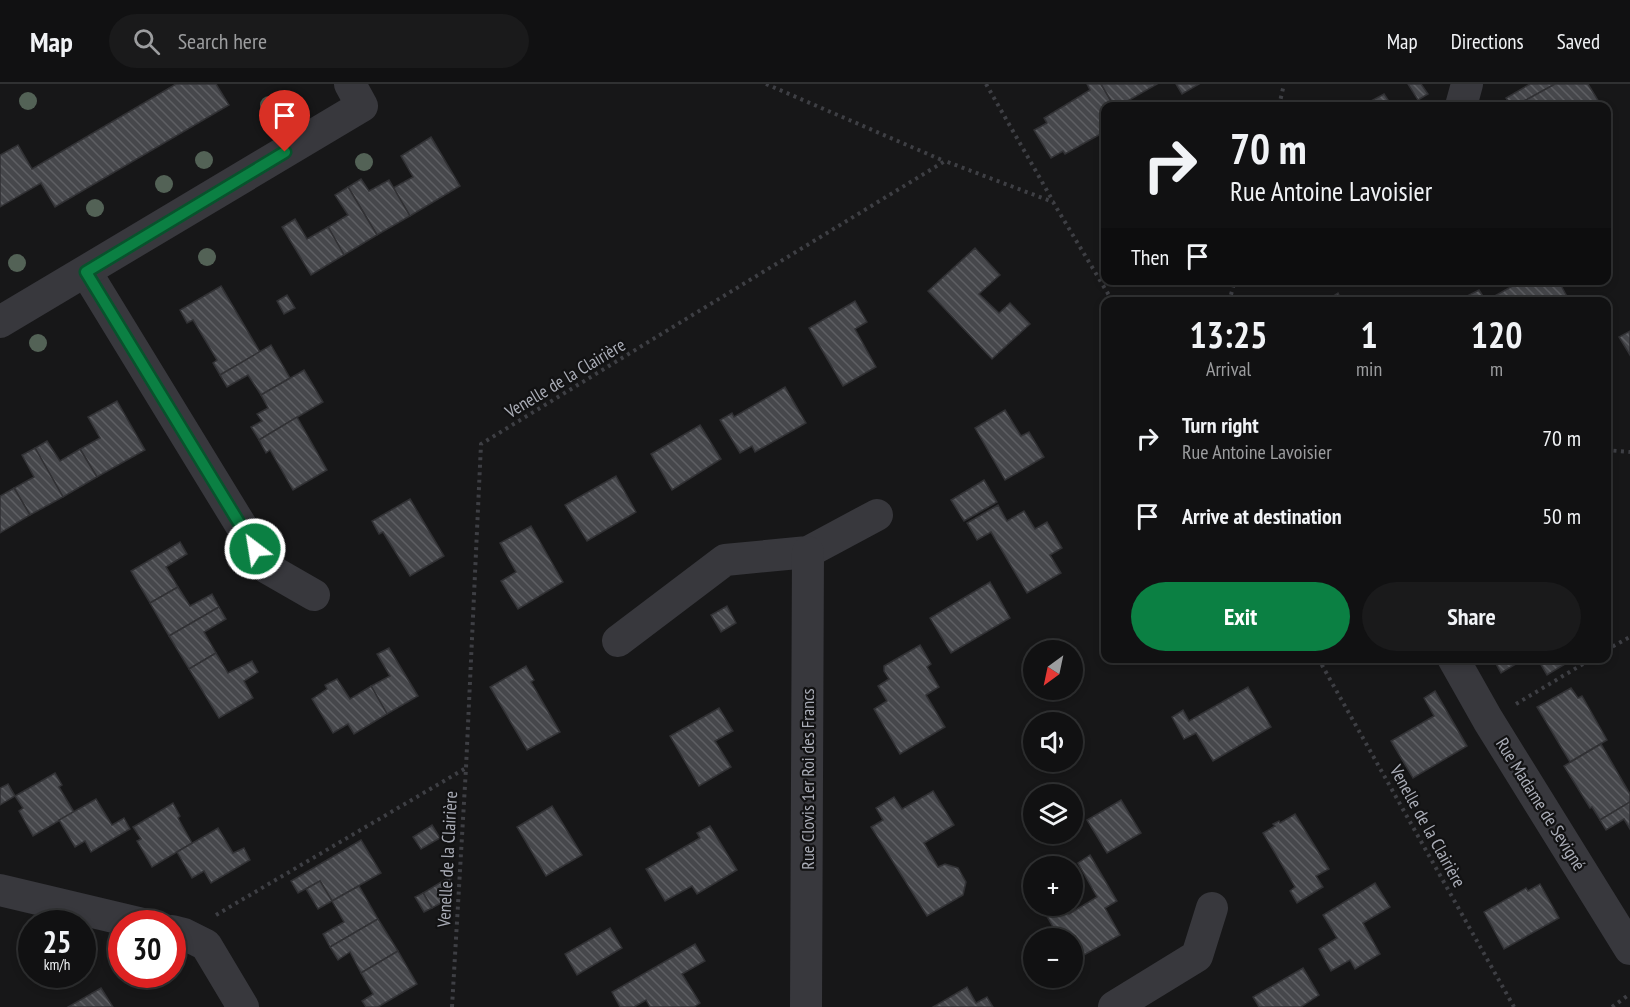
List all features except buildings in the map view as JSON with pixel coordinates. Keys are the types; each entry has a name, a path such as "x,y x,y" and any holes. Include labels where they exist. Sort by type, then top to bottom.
{"street":[{"path":"0,322 362,106 350,84"},
{"path":"1462,102 1467,84"},
{"path":"86,272 267,568 314,596"},
{"path":"618,641 725,560 808,552 877,515"},
{"name":"Rue Clovis 1er Roi des Francs","path":"806,1007 808,552"},
{"name":"Rue Madame de Sevigné","path":"1456,663 1488,720 1630,949"},
{"path":"0,890 108,916"},
{"path":"1114,1007 1197,956 1212,908"},
{"path":"186,936 206,945 243,1007"}],"path":[{"path":"766,84 945,161 1053,202"},
{"path":"986,84 1101,282"},
{"path":"1280,102 1284,84"},
{"name":"Venelle de la Clairière","path":"452,1007 481,444 945,161"},
{"path":"1611,450 1630,452"},
{"path":"1611,647 1630,637"},
{"name":"Venelle de la Clairière","path":"1321,663 1514,1007"},
{"path":"1488,720 1585,663"},
{"path":"186,927 466,768"},
{"path":"1612,1007 1630,994"}],"route":[{"path":"255,549 86,272 285,152"}]}
